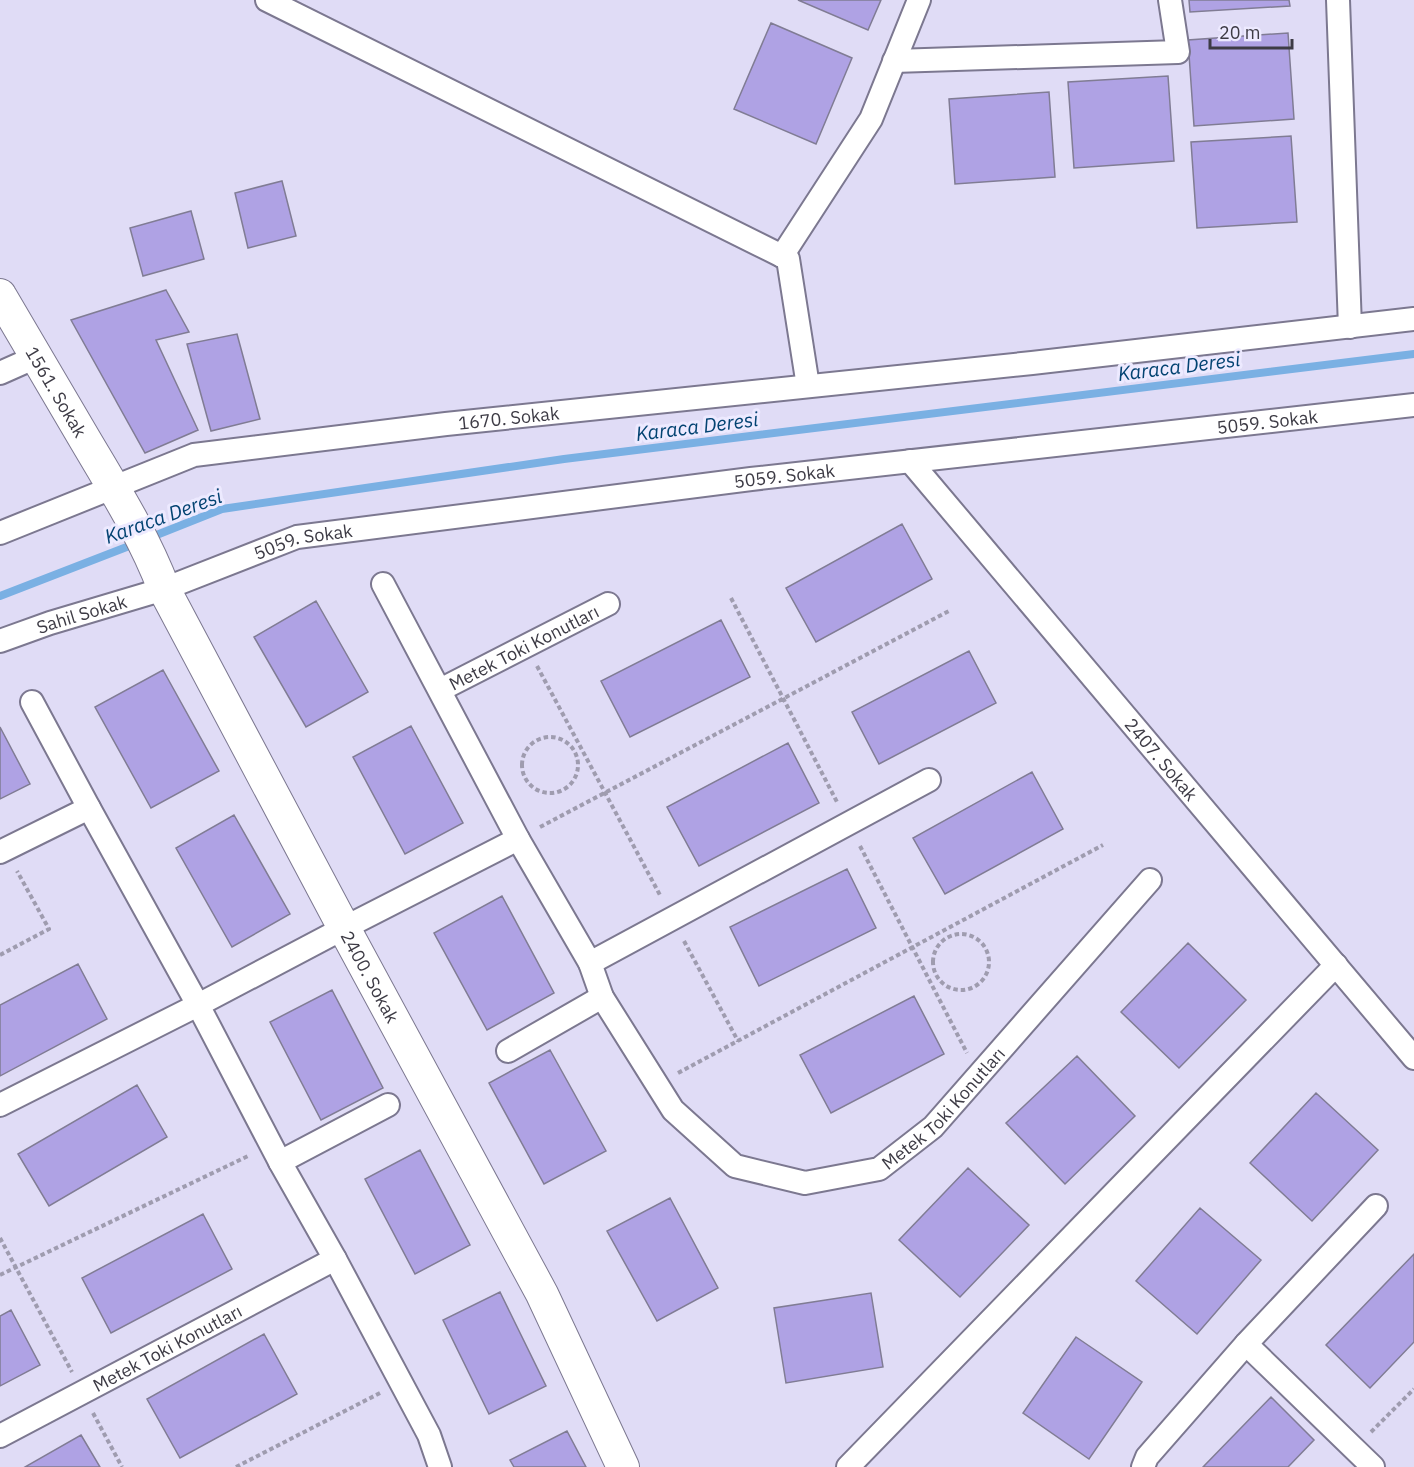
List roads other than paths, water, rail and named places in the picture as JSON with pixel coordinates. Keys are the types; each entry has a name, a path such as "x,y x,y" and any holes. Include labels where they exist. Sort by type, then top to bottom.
{"main road":[{"name":"1561. Sokak","path":"0,295 114,488"},
{"name":"2400. Sokak","path":"114,488 160,580 344,928 542,1294 623,1467"}],"street":[{"path":"267,0 788,259 808,386"},
{"path":"782,256 871,119 919,0"},
{"path":"894,61 1178,52 1170,0"},
{"path":"1338,0 1350,327"},
{"name":"1670. Sokak","path":"0,533 194,455 446,424 1032,363 1414,319"},
{"path":"0,373 36,357"},
{"name":"5059. Sokak","path":"160,580 297,537 740,481 1414,405"},
{"name":"2407. Sokak","path":"910,461 1414,1058"},
{"name":"Sahil Sokak","path":"0,641 160,580"},
{"name":"Metek Toki Konutları","path":"383,584 518,839 590,963 602,997 673,1110 735,1166 805,1183 879,1169 933,1127 1150,879"},
{"name":"Metek Toki Konutları","path":"440,690 608,604"},
{"path":"32,702 401,1382 429,1435 440,1467"},
{"path":"590,963 929,780"},
{"path":"2,851 89,808"},
{"path":"0,1105 518,839"},
{"path":"848,1467 1336,965"},
{"path":"508,1051 602,997"},
{"path":"275,1153 388,1105"},
{"path":"1143,1467 1147,1457 1246,1344 1376,1206"},
{"name":"Metek Toki Konutları","path":"0,1436 334,1259"},
{"path":"1246,1344 1373,1467"}],"waterway":[{"name":"Karaca Deresi","path":"149,538 222,509 564,459 1414,354"},
{"name":"Karaca Deresi","path":"0,596 137,543"}]}
